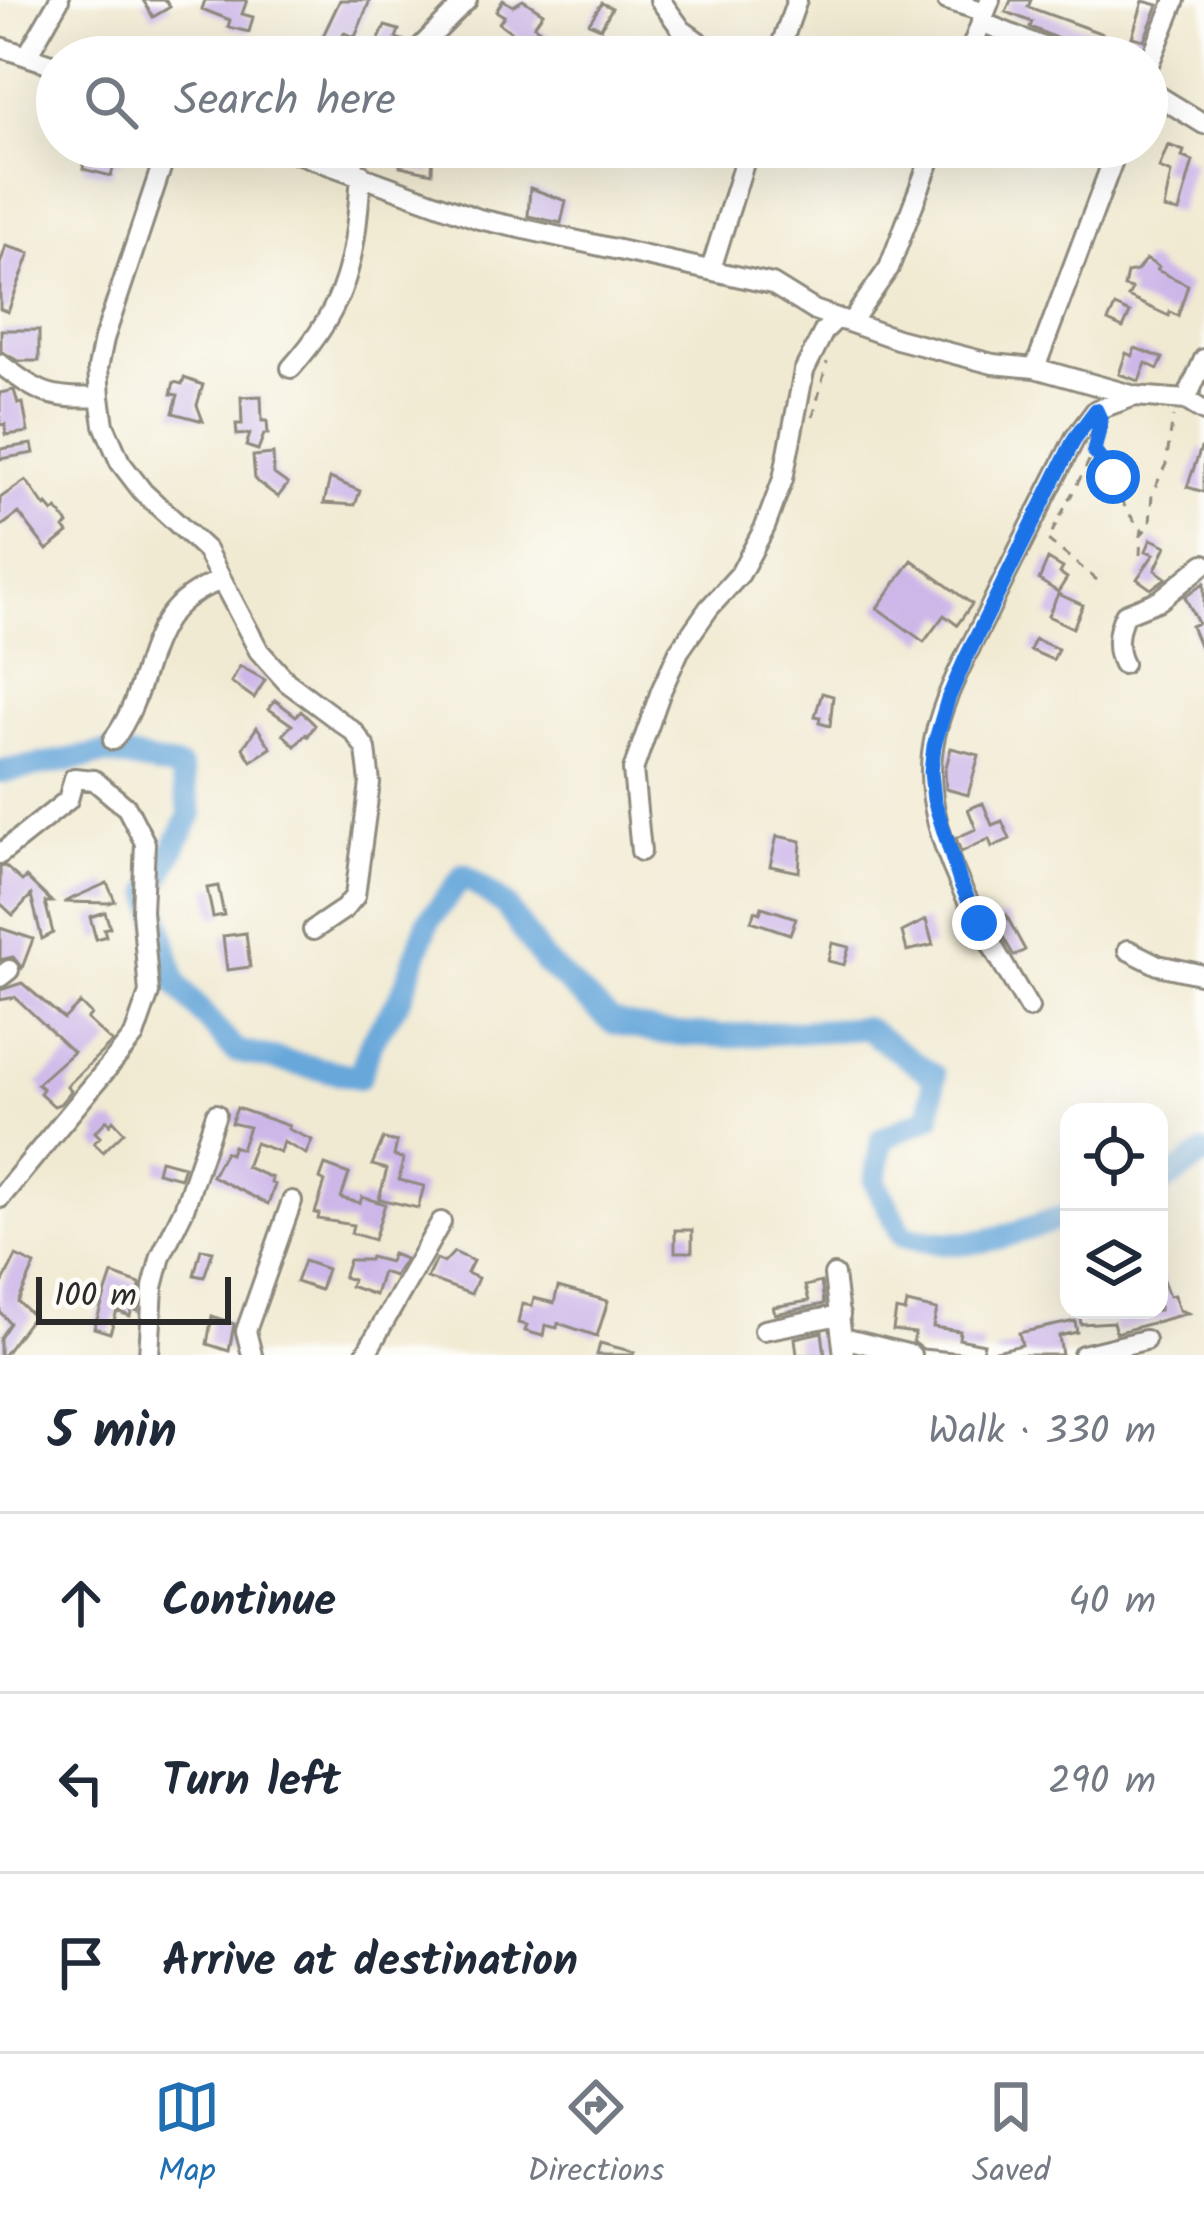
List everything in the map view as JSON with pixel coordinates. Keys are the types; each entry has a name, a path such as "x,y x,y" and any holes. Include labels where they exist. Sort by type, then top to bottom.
{"street":[{"path":"38,36 59,0"},
{"path":"432,36 467,0"},
{"path":"660,0 690,36"},
{"path":"784,36 797,0"},
{"path":"947,0 985,11 1030,36"},
{"path":"1160,36 1175,0"},
{"path":"28,54 36,40"},
{"path":"0,47 36,57"},
{"path":"1168,102 1204,124"},
{"path":"161,168 104,339 98,368 104,424 120,462 143,492 206,550 259,651 287,682 355,732 366,749 370,783 355,896 313,930"},
{"path":"342,168 479,219 772,284 844,321 897,339 994,364 1035,368 1135,396 1182,399 1204,411"},
{"path":"290,368 315,341 343,290 358,224 355,168"},
{"path":"711,269 742,168"},
{"path":"641,851 633,770 661,691 680,650 740,574 765,527 783,479 804,370 824,331 844,321 889,268 927,168"},
{"path":"1035,368 1110,168"},
{"path":"1182,399 1204,359"},
{"path":"0,364 39,393 68,399 100,397"},
{"path":"1030,1008 960,882 934,800 931,772 948,699 1075,438 1096,410 1135,396"},
{"path":"1123,664 1117,654 1125,614 1160,600 1204,564"},
{"path":"112,740 128,718 164,619 199,588 220,581"},
{"path":"0,854 68,800 74,778 94,781 127,808 145,843 142,911 149,993 134,1036 0,1198"},
{"path":"1128,950 1158,965 1204,975"},
{"path":"148,1355 153,1287 161,1256 184,1209 216,1114"},
{"path":"252,1355 246,1331 292,1201"},
{"path":"365,1355 441,1222"},
{"path":"834,1275 844,1347 910,1355"},
{"path":"764,1330 840,1315"},
{"path":"1083,1355 1145,1340"}],"path":[{"path":"1141,536 1150,524 1152,494 1166,464 1182,399"},
{"path":"1096,410 1101,421 1094,451 1048,540 1096,580"},
{"path":"1094,451 1109,469 1119,501 1142,530 1140,555"}],"building":[{"path":"143,0 166,0 170,7 153,17"},
{"path":"205,0 247,0 242,14 253,17 249,32 228,27 230,20 202,9"},
{"path":"340,0 370,0 355,36 323,36"},
{"path":"503,0 513,6 523,0 543,13 534,26 549,36 516,36 499,23 504,16 496,11"},
{"path":"1011,0 1031,0 1028,7 1103,34 1051,36 1006,12"},
{"path":"1143,1 1158,5 1146,36 1132,36"},
{"path":"602,3 612,8 601,28 589,23"},
{"path":"385,26 399,30 397,36 380,36"},
{"path":"1168,145 1193,161 1179,212 1164,209 1171,173 1159,168 1168,168"},
{"path":"83,168 113,168 111,176"},
{"path":"530,188 566,201 561,223 528,216"},
{"path":"6,246 30,253 8,312 0,309 0,264"},
{"path":"1146,259 1188,285 1178,316 1128,297 1132,289 1124,287 1127,273 1137,271"},
{"path":"1115,306 1130,313 1123,328 1108,321"},
{"path":"1,330 39,330 39,361 18,361 1,351"},
{"path":"1135,348 1163,358 1158,369 1146,363 1139,381 1119,374 1126,353 1132,356"},
{"path":"184,378 203,385 197,405 203,421 173,413 178,395 171,394 174,382 182,384"},
{"path":"14,390 18,404 23,403 28,432 6,435 5,424 0,425 0,393"},
{"path":"261,396 268,434 258,450 246,446 250,434 237,435 236,424 242,424 241,397"},
{"path":"32,444 34,453 0,459 0,449"},
{"path":"1204,448 1204,492 1187,487"},
{"path":"273,454 274,474 288,484 278,497 255,480 253,456"},
{"path":"330,478 360,491 355,505 324,503"},
{"path":"26,480 45,507 53,512 57,509 68,524 64,528 68,533 47,550 19,513 0,527 0,498"},
{"path":"1151,539 1166,546 1155,570 1166,578 1151,589 1137,579 1154,554 1146,551"},
{"path":"1048,559 1063,568 1060,573 1067,578 1058,592 1039,580"},
{"path":"912,560 972,604 957,625 944,615 924,642 877,608"},
{"path":"1204,583 1204,657 1191,626 1198,623 1185,597"},
{"path":"1058,594 1083,605 1073,628 1048,616"},
{"path":"1035,639 1058,649 1053,660 1030,650"},
{"path":"240,666 265,680 254,698 231,682"},
{"path":"822,693 833,696 830,726 819,723 820,717 815,716"},
{"path":"275,700 296,716 301,711 315,725 295,746 283,734 292,725 269,709"},
{"path":"257,727 271,748 251,761 243,748"},
{"path":"951,748 979,755 968,795 946,789"},
{"path":"983,803 992,825 1002,821 1010,839 992,847 989,839 961,852 956,838 976,829 968,809"},
{"path":"777,836 801,841 799,872 770,866"},
{"path":"0,867 22,881 26,877 52,902 45,902 53,933 42,939 31,895 13,915 0,903"},
{"path":"107,883 115,901 64,902"},
{"path":"218,886 224,915 213,917 207,888"},
{"path":"762,907 796,918 790,934 751,921"},
{"path":"105,912 110,927 104,929 106,936 96,939 90,917"},
{"path":"1006,915 1025,950 1014,956 994,921"},
{"path":"926,920 933,945 907,951 902,932"},
{"path":"0,928 33,939 22,968 13,957 0,960"},
{"path":"246,933 250,967 227,970 223,936"},
{"path":"832,943 849,947 844,965 828,961"},
{"path":"22,983 64,1019 80,1003 91,1014 87,1019 112,1042 67,1086 71,1091 54,1106 37,1084 73,1052 15,997 0,1000 0,990"},
{"path":"237,1108 289,1126 312,1140 306,1154 283,1142 280,1152 255,1143 246,1167 272,1178 275,1185 268,1204 212,1176 225,1152 230,1154 233,1146 241,1149 249,1127 231,1123"},
{"path":"107,1120 124,1132 103,1152 94,1143 100,1137 95,1132"},
{"path":"383,1139 397,1142 394,1156 403,1159 399,1180 424,1186 418,1208 379,1199 387,1169 372,1165"},
{"path":"160,1160 184,1166 180,1178 157,1172"},
{"path":"325,1165 349,1174 341,1198 360,1203 362,1197 385,1204 374,1240 351,1233 353,1225 318,1219 315,1213"},
{"path":"675,1230 692,1230 692,1252 675,1252"},
{"path":"201,1249 213,1251 204,1277 194,1275"},
{"path":"454,1252 473,1261 467,1273 478,1278 471,1294 427,1278 436,1259 444,1263"},
{"path":"392,1254 405,1259 394,1276 382,1272 375,1295 350,1286 352,1280 343,1277 349,1260 370,1257 389,1262"},
{"path":"16,1256 35,1265 18,1302 33,1316 0,1355 0,1338 10,1323 0,1312 0,1288"},
{"path":"304,1261 327,1269 320,1290 296,1282"},
{"path":"112,1274 140,1284 138,1311 132,1309 130,1316 117,1311 110,1333 94,1328"},
{"path":"821,1282 824,1304 775,1314 773,1307 809,1301 805,1286"},
{"path":"558,1287 608,1301 597,1336 558,1323 557,1328 545,1325 543,1336 525,1331 527,1325 518,1323 522,1304 532,1306 534,1298 554,1303"},
{"path":"1168,1293 1174,1295 1179,1310 1188,1313 1168,1319"},
{"path":"907,1303 937,1310 933,1327 960,1331 959,1339 984,1344 981,1355 923,1349 913,1342 915,1333 893,1330 896,1310 905,1312"},
{"path":"212,1316 234,1324 229,1351 207,1344"},
{"path":"1080,1319 1166,1319 1116,1333 1113,1322 1081,1324"},
{"path":"1075,1321 1077,1332 1059,1336 1062,1355 996,1355 996,1351 1022,1345 1019,1333"},
{"path":"822,1332 825,1355 797,1355 795,1338"},
{"path":"600,1343 634,1352 597,1355"}],"waterway":[{"path":"0,772 108,753 180,769 191,814 152,891 175,982 235,1051 359,1077 372,1040 401,997 428,922 464,875 506,906 544,961 612,1022 660,1033 726,1036 865,1028 934,1076 930,1116 882,1139 875,1182 903,1236 968,1243 1060,1218"},
{"path":"1168,1180 1204,1154"}],"route":[{"path":"979,923 946,844 934,800 934,746 948,699 1075,438 1096,410 1101,421 1094,451 1113,477"}]}
